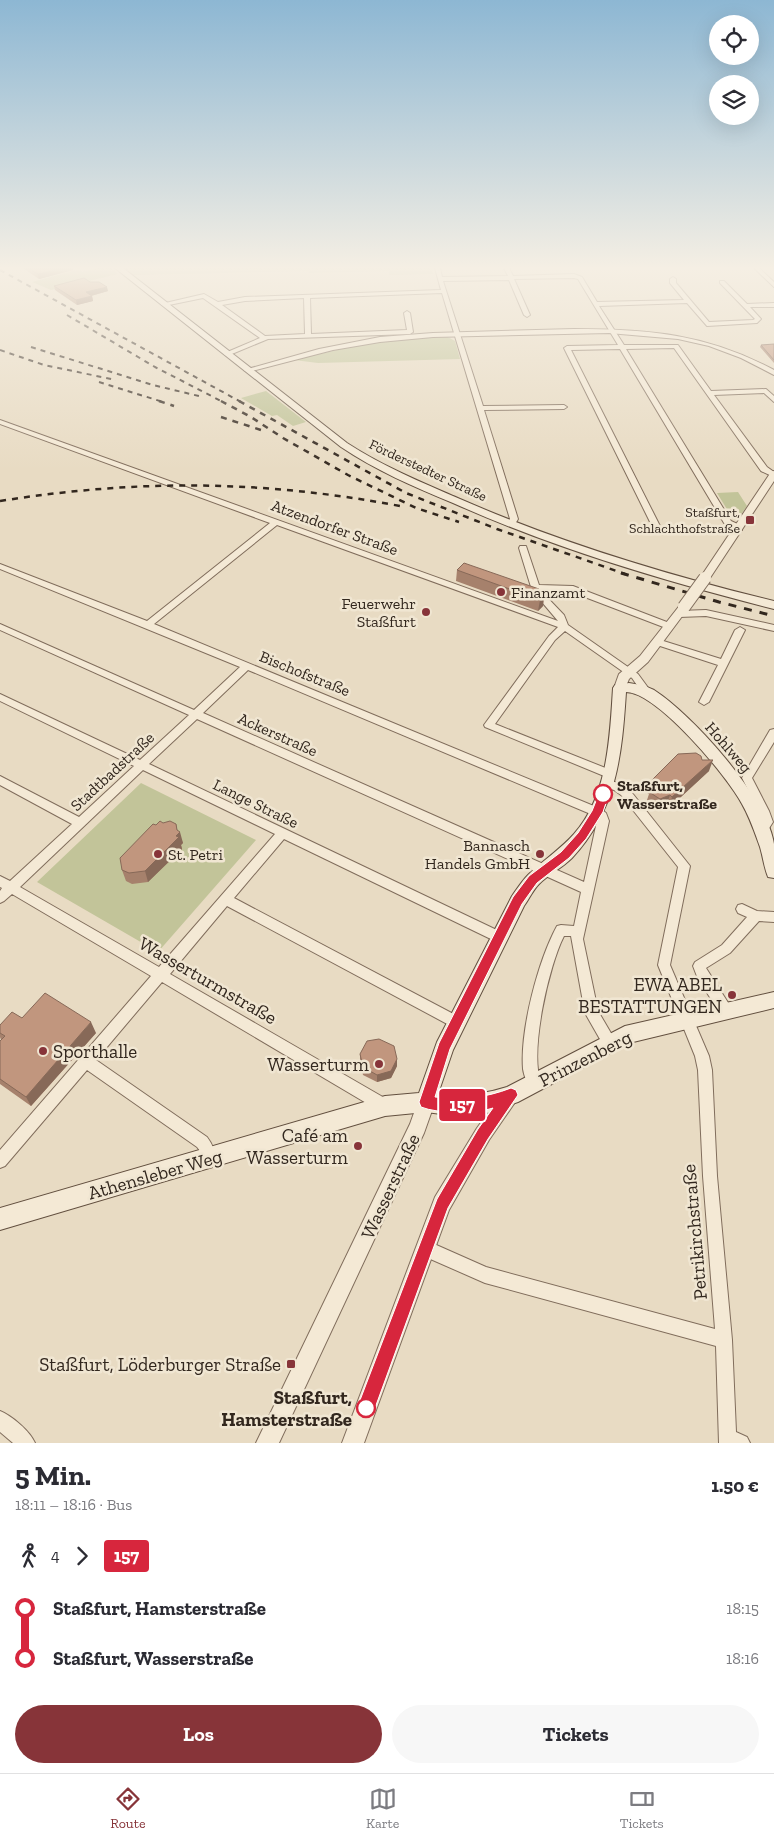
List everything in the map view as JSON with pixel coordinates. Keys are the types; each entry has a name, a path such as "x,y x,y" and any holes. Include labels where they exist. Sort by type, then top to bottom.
{"main road":[{"name":"Förderstedter Straße","path":"203,335 356,453 430,489 511,524 656,572 774,605"},
{"path":"620,688 629,686 644,689"},
{"name":"Wasserstraße","path":"426,1102 444,1048 518,901 533,880 571,849 582,836 597,812 608,779 616,743 620,688"},
{"name":"Hohlweg","path":"644,689 706,744 724,764 768,830 774,872"},
{"name":"Prinzenberg","path":"426,1102 449,1105 487,1103 511,1095 625,1035 774,1000"},
{"name":"Athensleber Weg","path":"0,1219 385,1106 426,1102"}],"street":[{"path":"260,335 264,338"},
{"path":"227,354 264,338 325,335"},
{"path":"248,370 364,342 403,337 448,335"},
{"path":"457,335 514,520 511,524"},
{"path":"615,335 728,523 739,528"},
{"path":"662,335 698,342 744,357 774,373"},
{"path":"620,688 624,677 644,659 705,578 774,475 764,468 676,346 567,348 659,532"},
{"path":"239,364 278,362"},
{"path":"711,393 766,391 774,400"},
{"path":"481,408 564,407"},
{"name":"Atzendorfer Straße","path":"0,422 564,626 635,676 644,689"},
{"path":"148,625 276,522"},
{"path":"523,548 534,588 561,617 564,626"},
{"name":"Bischofstraße","path":"0,566 148,625 597,812"},
{"path":"534,588 570,588 669,626"},
{"path":"681,610 706,613 774,628"},
{"name":"Petrikirchstraße","path":"564,626 490,722 490,725 608,779 625,792 684,866 664,965 702,1056 705,1070 710,1176 733,1441"},
{"name":"Ackerstraße","path":"0,627 587,889"},
{"path":"704,702 740,630"},
{"path":"657,642 723,663"},
{"name":"Stadtbadstraße","path":"0,898 246,667"},
{"name":"Lange Straße","path":"0,697 499,937"},
{"path":"768,830 765,814 747,778 774,733"},
{"path":"0,780 80,823"},
{"path":"597,812 602,816 604,822 587,889 578,932 578,945 592,1013 610,1044"},
{"path":"0,1161 282,834"},
{"name":"Wasserturmstraße","path":"0,881 385,1106"},
{"path":"226,900 456,1022"},
{"path":"742,909 756,916 774,917"},
{"path":"727,1012 718,995 701,973 699,966 726,949 756,916"},
{"path":"534,1083 530,1070 531,1049 545,967 555,938 561,930 578,932"},
{"path":"86,1061 202,1142 207,1148 208,1158"},
{"path":"353,1443 442,1204 483,1134 511,1095"},
{"name":"Wasserstraße","path":"267,1443 415,1134 426,1102"},
{"path":"425,1248 485,1275 724,1340"},
{"path":"0,1420 26,1443"}],"green space":[{"path":"446,336 455,341 460,359 318,363 294,360 367,343"},
{"path":"266,391 306,422 293,426 277,415 272,416 241,398"},
{"path":"738,492 747,506 737,520 733,519 717,493"},
{"path":"141,783 256,840 158,952 37,882"}],"building":[{"path":"774,344 774,360 761,345"},
{"path":"464,563 539,589 544,595 540,600 457,570"},
{"path":"696,753 701,756 702,760 713,760 672,797 670,795 660,799 649,792 656,786 650,782 678,754"},
{"path":"160,821 163,823 170,821 176,824 177,830 180,832 176,836 179,837 145,871 129,873 122,870 120,858 153,824 156,825"},
{"name":"Sporthalle","path":"45,993 91,1022 26,1097 0,1079 0,1041 5,1036 0,1033 0,1025 12,1012 22,1018"},
{"name":"Wasserturm","path":"379,1039 394,1046 397,1059 391,1071 377,1075 363,1067 360,1054 367,1041"}],"railway":[{"path":"101,335 155,367 223,402"},
{"path":"119,335 241,402"},
{"path":"31,347 153,385 203,397"},
{"path":"0,350 44,365 116,380"},
{"path":"99,382 163,402"},
{"path":"159,401 174,406"},
{"path":"221,401 348,475 416,508 459,522"},
{"path":"239,401 406,493 497,529 625,574"},
{"path":"221,417 264,431"},
{"path":"0,501 102,489 200,486 299,491 400,506"},
{"path":"621,573 774,616"}],"bus line":[{"name":"157","path":"366,1408 442,1204 483,1134 511,1095 487,1103 469,1105 426,1102 436,1068 456,1022 518,901 533,880 565,855 582,836 597,812 603,794"}],"place":[{"name":"Staßfurt, Schlachthofstraße","path":"750,520"},
{"name":"Finanzamt","path":"501,592"},
{"name":"Feuerwehr Staßfurt","path":"426,612"},
{"name":"Staßfurt, Wasserstraße","path":"603,794"},
{"name":"St. Petri","path":"158,854"},
{"name":"Bannasch Handels GmbH","path":"540,854"},
{"name":"EWA ABEL BESTATTUNGEN","path":"732,995"},
{"name":"Sporthalle","path":"43,1051"},
{"name":"Wasserturm","path":"379,1064"},
{"name":"Café am Wasserturm","path":"358,1146"},
{"name":"Staßfurt, Löderburger Straße","path":"291,1364"},
{"name":"Staßfurt, Hamsterstraße","path":"366,1408"}]}
